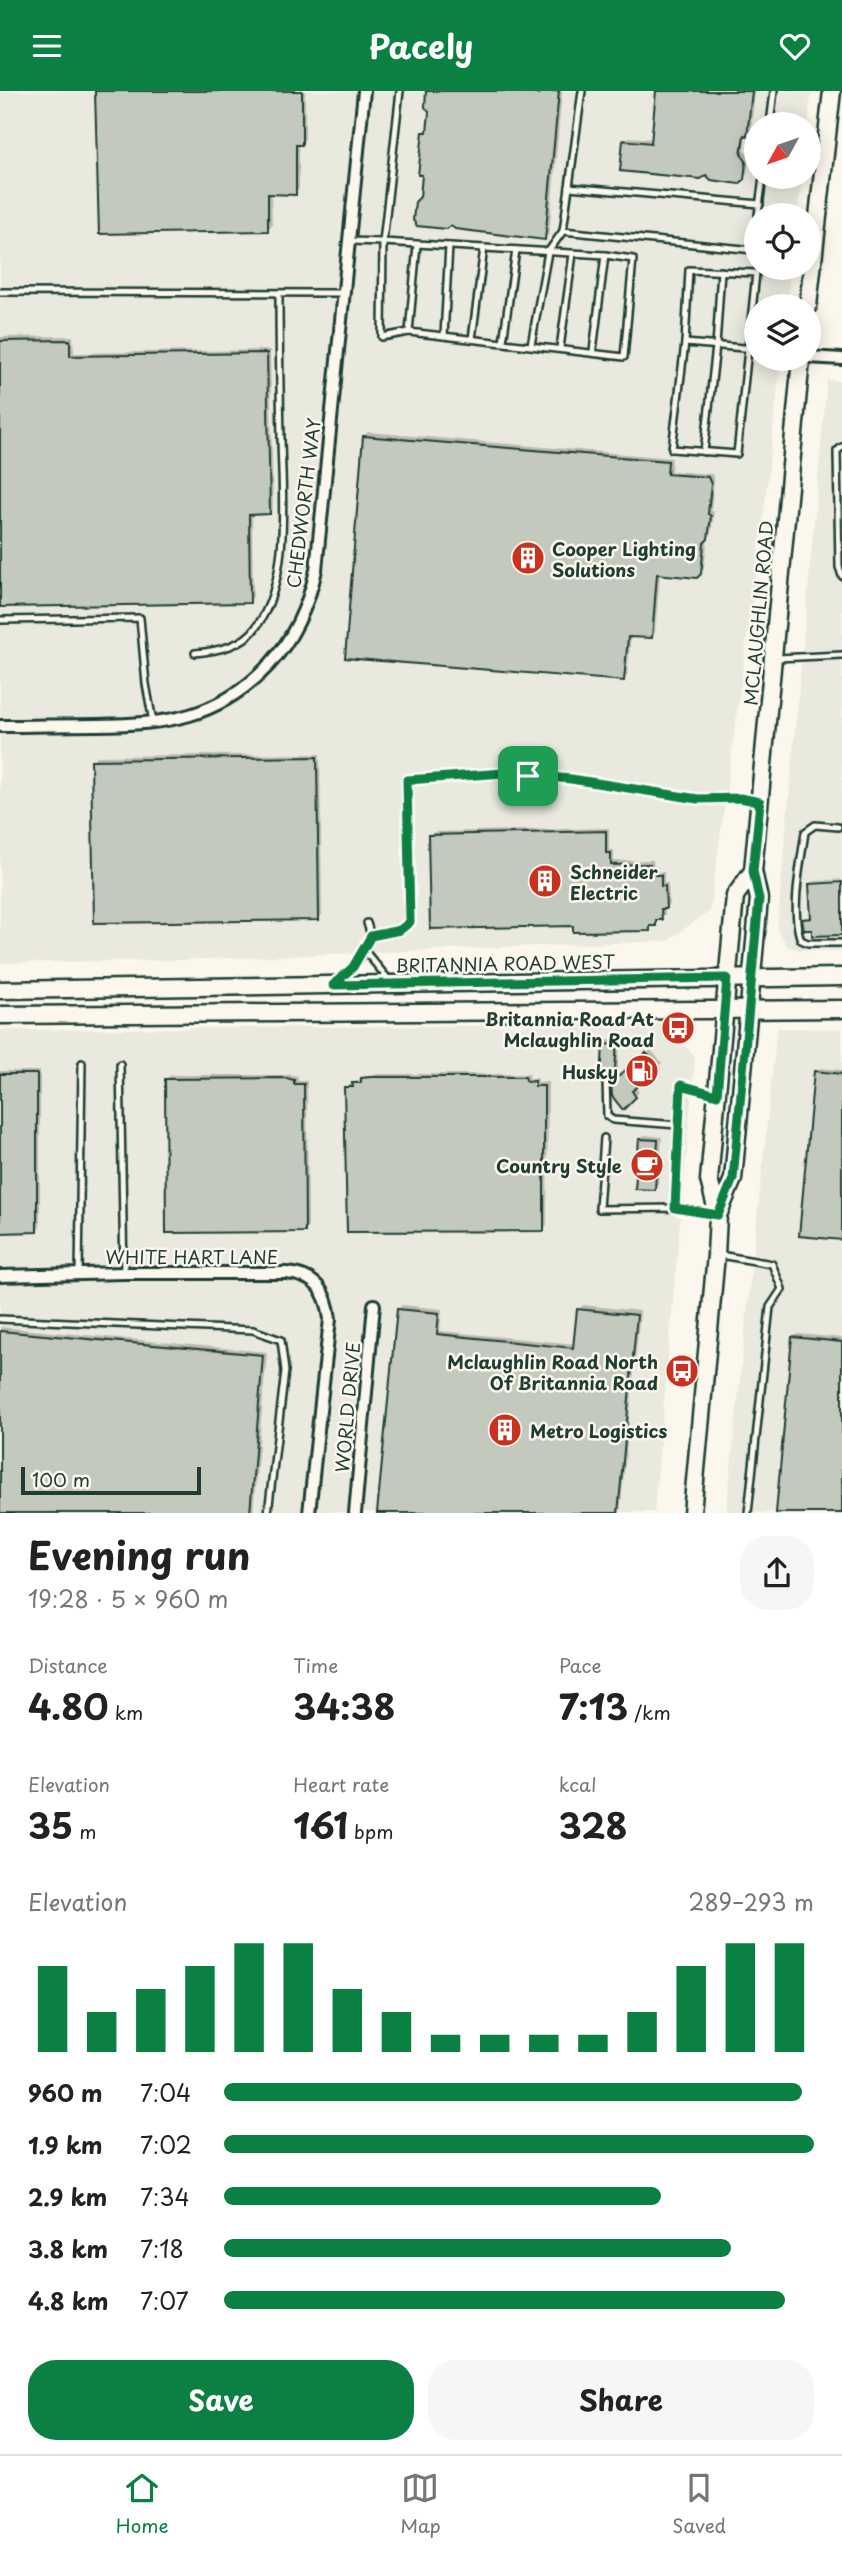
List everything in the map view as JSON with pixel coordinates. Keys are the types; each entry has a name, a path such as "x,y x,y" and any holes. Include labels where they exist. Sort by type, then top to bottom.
{"street":[{"name":"CHEDWORTH WAY","path":"0,726 153,724 200,713 234,696 255,680 281,653 300,622 316,570 363,91"},
{"path":"818,203 832,91"},
{"path":"821,358 842,359"},
{"name":"MCLAUGHLIN ROAD","path":"718,1215 733,1179 759,899 753,871 800,371"},
{"name":"MCLAUGHLIN ROAD","path":"692,1513 716,1255 718,1215 709,1180 724,1009 735,896 753,871"},
{"name":"BRITANNIA ROAD WEST","path":"0,990 842,977"},
{"path":"0,1015 842,1009"},
{"name":"WHITE HART LANE","path":"0,1276 124,1273 295,1274 310,1280 320,1288 328,1302 330,1319 309,1513"},
{"name":"WORLD DRIVE","path":"355,1513 374,1305"}],"lane":[{"path":"349,241 383,243 417,245 449,246 573,254 605,255 633,259 624,356 409,332 382,337 383,243 400,91"},
{"path":"531,345 548,252 563,230 582,91"},
{"path":"771,112 774,91"},
{"path":"569,187 749,203"},
{"path":"563,230 744,249"},
{"path":"409,332 417,245"},
{"path":"444,336 449,246"},
{"path":"472,339 484,249"},
{"path":"503,342 516,250"},
{"path":"560,348 573,254"},
{"path":"593,351 605,255"},
{"path":"745,371 737,454 672,449 685,343 690,270 756,273 753,294"},
{"path":"704,451 721,271"},
{"path":"0,292 343,293"},
{"path":"195,653 215,651 246,637 256,629 271,597 279,561 282,520 279,294"},
{"path":"685,343 744,348"},
{"path":"842,447 837,451 839,567 842,576"},
{"path":"0,619 140,618 153,724"},
{"path":"774,658 842,655"},
{"path":"371,936 400,930 410,922 407,780 504,773 571,779 698,799 740,798 760,802"},
{"path":"838,827 815,825 805,832 799,877 797,930 802,940 808,943 842,943"},
{"path":"333,985 353,967 364,950 371,936 367,923"},
{"path":"364,950 393,984"},
{"path":"79,1274 82,1063"},
{"path":"120,1064 124,1273"},
{"path":"606,1080 607,1116 613,1120 678,1125"},
{"path":"675,1208 681,1085 717,1095"},
{"path":"604,1138 599,1209 675,1208 718,1215"},
{"path":"716,1255 772,1264 782,1289 770,1307 748,1513"},
{"path":"0,1319 253,1330 281,1340 285,1371 268,1513"}],"shaded area":[{"path":"0,91 811,91 809,112 744,112 744,189 800,189 799,203 744,203 744,280 790,280 788,294 744,294 744,371 780,371 762,528 710,911 667,941 180,960 0,963"},
{"path":"827,380 842,381 842,951 799,950 787,946 777,929"},
{"path":"666,1024 695,1057 654,1512 0,1512 0,1030"},
{"path":"777,1028 842,1029 842,1512 726,1513"}],"building":[{"path":"95,91 302,91 302,145 296,145 296,195 268,194 268,231 99,234"},
{"path":"426,91 509,91 539,94 539,91 559,91 545,240 455,229 451,225 446,229 417,226 413,220 415,202 420,197 422,175 418,175 423,132 427,132 429,112 425,107"},
{"path":"656,91 752,91 750,112 744,112 741,154 744,158 744,180 739,184 711,180 706,175 700,179 620,171 623,140 651,143"},
{"path":"70,340 70,356 267,353 270,514 249,515 250,603 0,607 0,341"},
{"name":"Cooper Lighting Solutions","path":"363,436 668,461 667,474 708,477 711,484 708,514 711,516 708,539 704,543 701,574 697,578 657,574 652,638 628,637 624,681 345,658"},
{"path":"317,757 319,920 94,923 91,760"},
{"name":"Schneider Electric","path":"606,831 606,853 611,853 611,865 650,864 650,870 655,870 655,875 661,875 661,886 665,886 666,909 661,909 662,920 656,920 656,926 650,926 650,931 573,932 573,926 430,929 428,835"},
{"path":"842,882 842,935 812,936 812,930 804,930 802,919 811,918 809,884"},
{"path":"603,1044 617,1045 614,1080 646,1053 659,1068 632,1091 636,1097 623,1110 612,1096 613,1080 607,1075 601,1079"},
{"path":"814,1071 842,1074 842,1240 799,1236"},
{"path":"0,1074 37,1074 37,1232 0,1233"},
{"path":"525,1077 527,1082 535,1081 535,1086 544,1086 544,1231 347,1232 344,1087 353,1087 352,1083 361,1083 361,1078"},
{"path":"165,1079 294,1080 294,1084 304,1084 305,1232 166,1233"},
{"path":"639,1139 658,1140 655,1190 635,1189"},
{"name":"Metro Logistics","path":"397,1309 439,1313 437,1334 573,1348 577,1309 637,1315 618,1513 377,1513"},
{"path":"0,1331 263,1355 250,1513 0,1513"},
{"path":"792,1337 842,1342 842,1513 776,1513"}],"place":[{"name":"Cooper Lighting Solutions","path":"528,558"},
{"name":"Schneider Electric","path":"545,881"},
{"name":"Britannia Road At Mclaughlin Road","path":"678,1028"},
{"name":"Husky","path":"642,1071"},
{"name":"Country Style","path":"647,1165"},
{"name":"Mclaughlin Road North Of Britannia Road","path":"682,1371"},
{"name":"Metro Logistics","path":"505,1430"}],"route":[{"path":"504,773 528,776 571,779 698,799 740,798 760,802 753,871 759,899 733,1179 718,1215 675,1208 681,1085 717,1095 727,978 333,985 360,958 367,939 373,935 400,930 410,922 407,780 504,773"}]}
